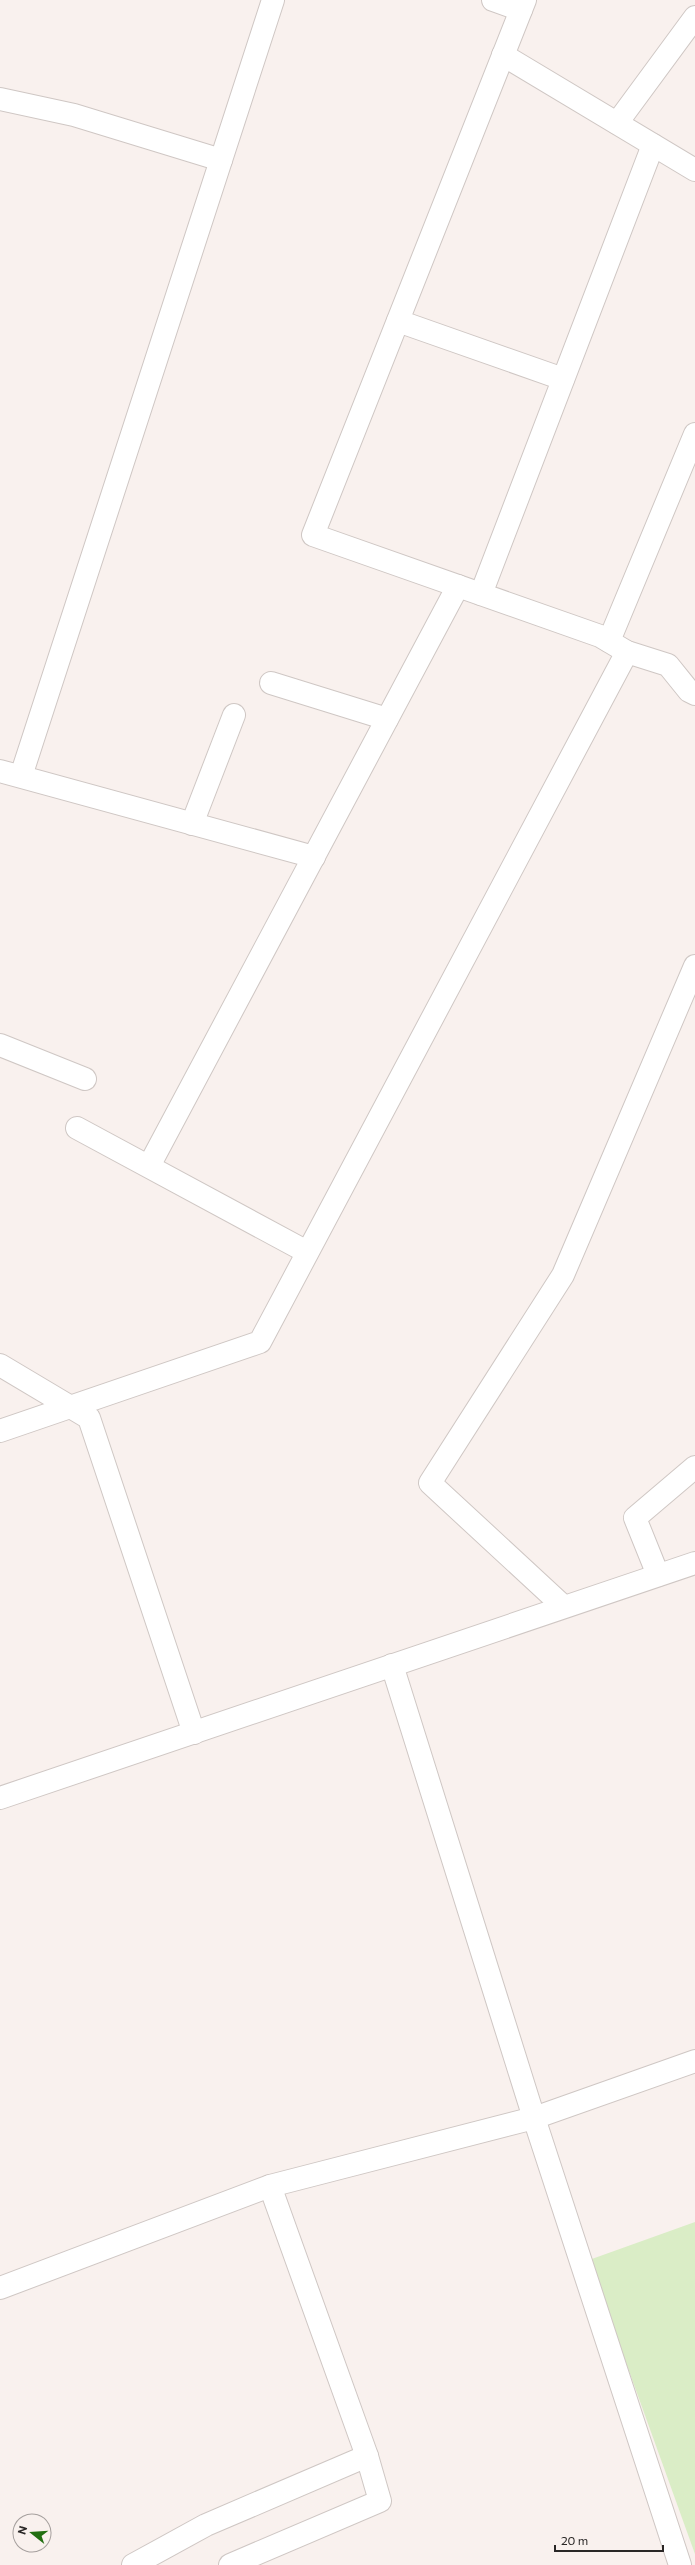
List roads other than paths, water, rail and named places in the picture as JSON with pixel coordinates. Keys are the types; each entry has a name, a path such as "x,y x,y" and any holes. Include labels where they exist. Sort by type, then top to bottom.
{"street":[{"path":"21,776 273,0"},
{"path":"494,0 523,5 313,535 600,636 618,646 668,665 689,692 695,694"},
{"path":"617,123 695,17"},
{"path":"504,55 695,170"},
{"path":"0,99 74,115 221,160"},
{"path":"481,594 653,144"},
{"path":"398,321 563,379"},
{"path":"0,1431 67,1406 260,1342 618,646 695,434"},
{"path":"149,1166 458,586"},
{"path":"271,683 387,719"},
{"path":"192,824 234,715"},
{"path":"0,771 314,857"},
{"path":"563,1606 430,1484 563,1275 695,966"},
{"path":"0,1045 85,1079"},
{"path":"78,1128 307,1252"},
{"path":"0,1366 89,1418 194,1733"},
{"path":"658,1575 635,1518 695,1466"},
{"path":"0,1798 563,1606 695,1563"},
{"path":"392,1665 534,2118 680,2565"},
{"path":"0,2288 270,2186 534,2118 695,2061"},
{"path":"230,2565 380,2501 367,2456 270,2186"},
{"path":"133,2565 206,2525 367,2456"}]}
